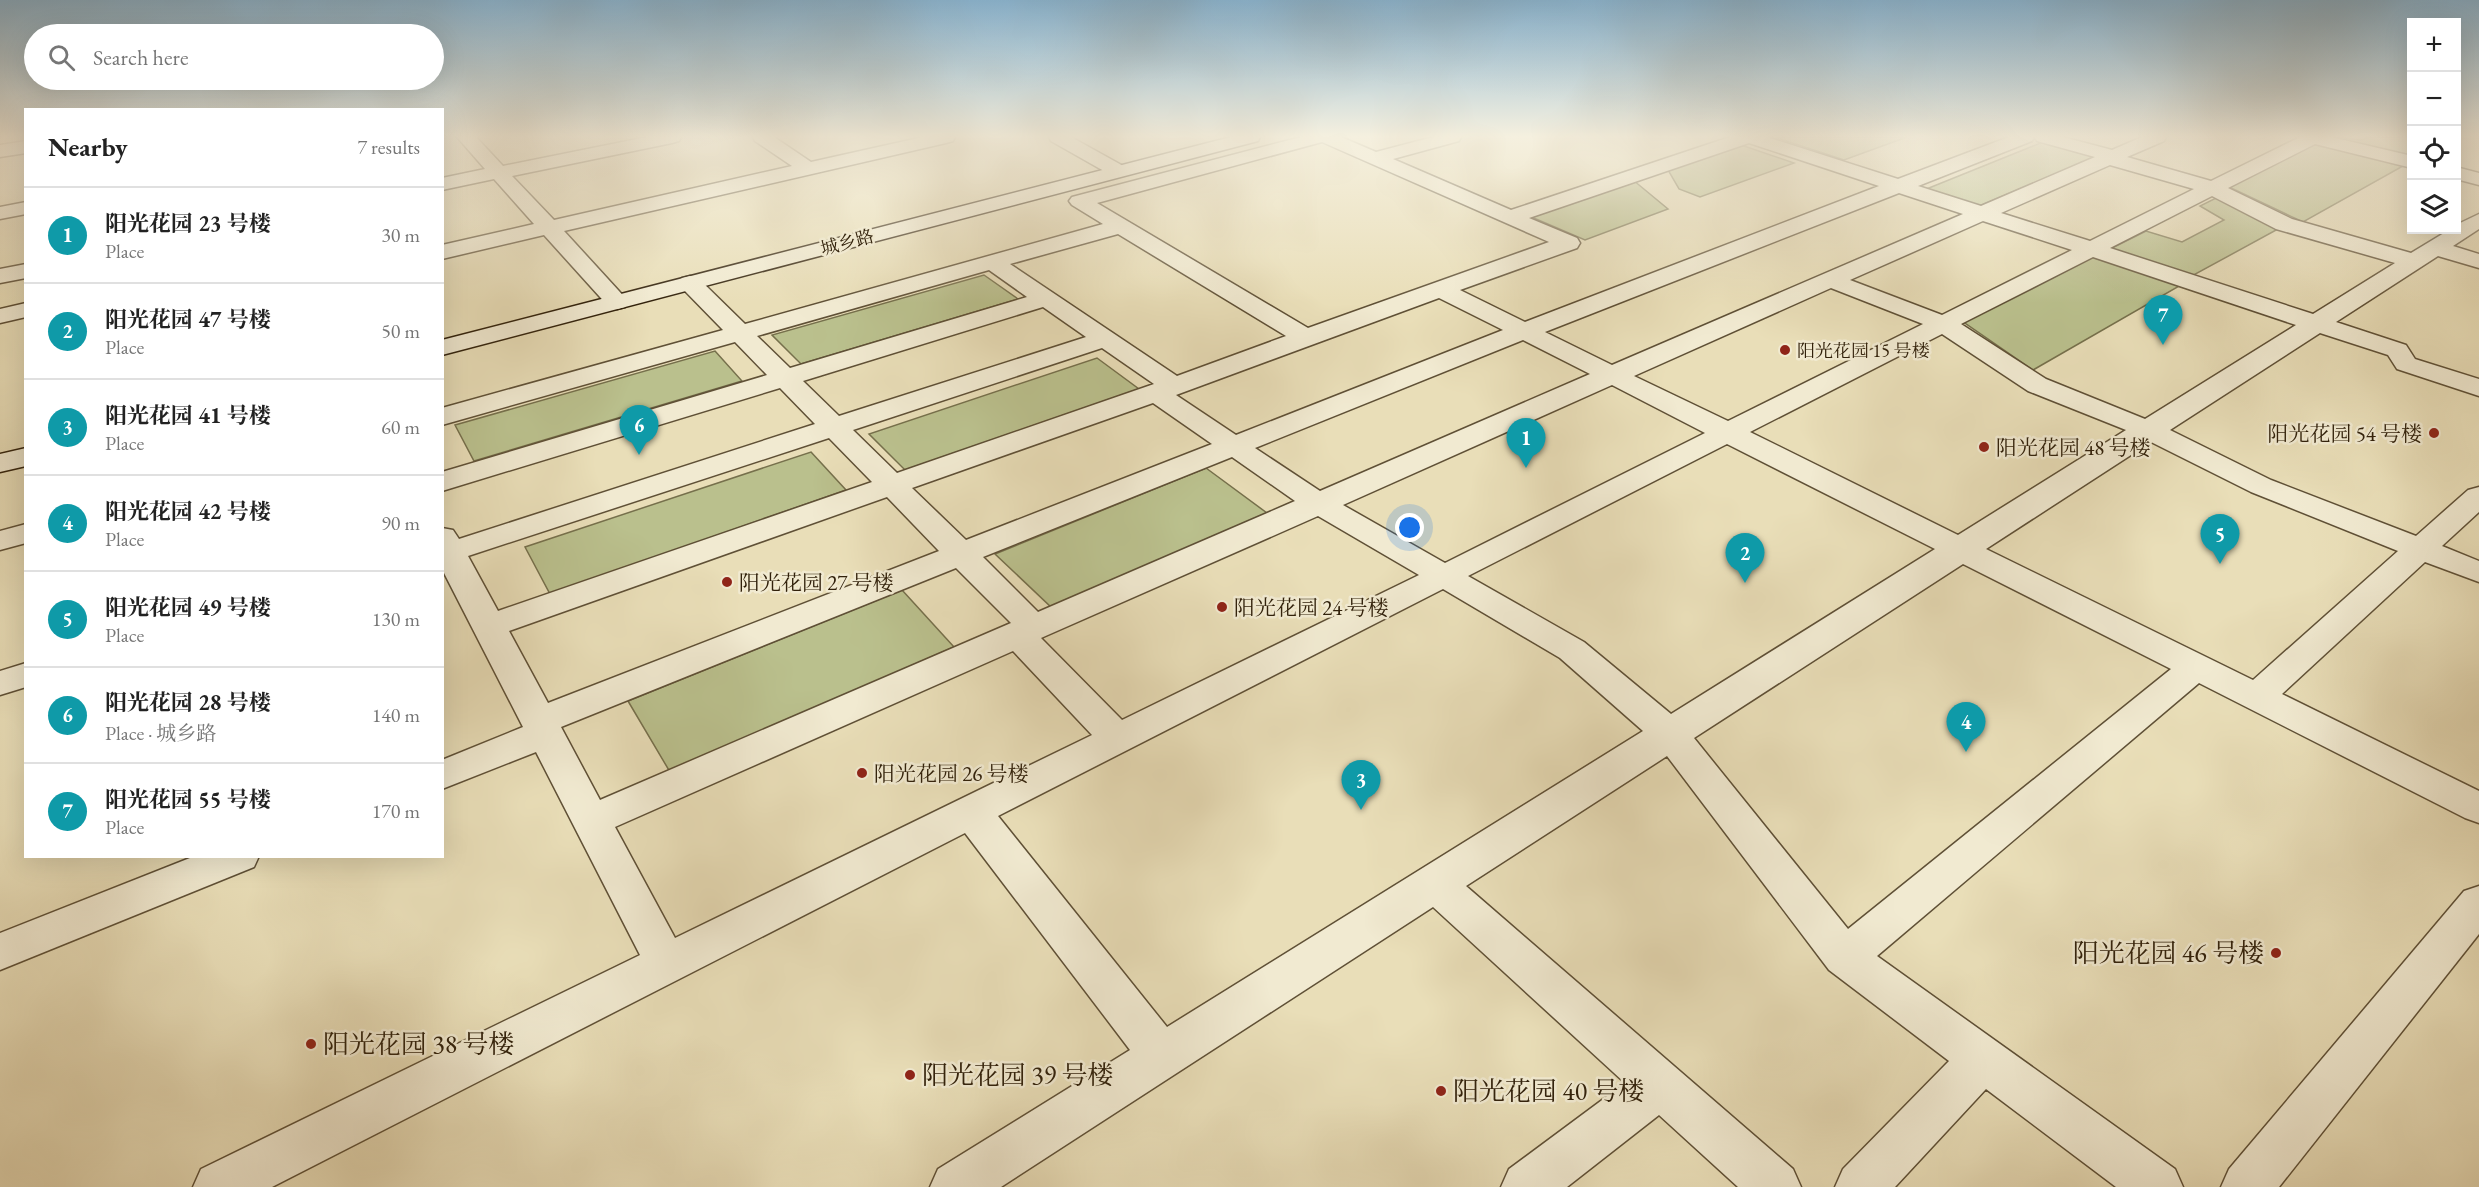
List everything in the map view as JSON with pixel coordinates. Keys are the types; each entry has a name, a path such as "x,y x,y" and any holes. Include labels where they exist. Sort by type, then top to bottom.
{"street":[{"path":"516,192 617,302"},
{"path":"444,252 700,192"},
{"name":"城乡路","path":"444,347 1039,192"},
{"path":"1064,192 1306,337"},
{"path":"1079,201 1111,192"},
{"path":"489,626 1165,389 1569,243 1454,192"},
{"path":"1510,217 1583,192"},
{"path":"444,774 542,728 961,554 1524,331 1882,192"},
{"path":"1919,192 2397,350 2406,364 2479,388"},
{"path":"591,821 2029,192"},
{"path":"219,1187 1116,737 1443,576 2203,192"},
{"path":"2221,192 2284,224 2425,255 2479,261"},
{"path":"0,213 24,208"},
{"path":"956,1187 2477,222"},
{"path":"444,416 1121,226"},
{"path":"992,262 1104,339 1234,446 1318,503 1572,650 1670,733 1845,957 2157,1187"},
{"path":"0,276 24,270"},
{"path":"1830,280 1942,323 2037,385 2149,430 2260,486 2479,572"},
{"path":"690,283 961,554 1116,737"},
{"path":"1440,289 2479,808"},
{"path":"444,481 1045,299"},
{"path":"0,316 24,310"},
{"path":"666,963 445,542 834,427 1104,339"},
{"path":"0,463 24,457"},
{"path":"2256,697 2479,496"},
{"path":"0,541 24,535"},
{"path":"1845,957 2196,667"},
{"path":"0,683 24,676"},
{"path":"970,810 1162,1056"},
{"path":"0,952 234,858"},
{"path":"1434,883 1775,1187"},
{"path":"2247,1187 2479,903"},
{"path":"1861,1187 1983,1059"},
{"path":"1527,1187 1660,1084"}],"green space":[{"path":"1597,192 1648,192 1668,209 1585,240 1529,216"},
{"path":"1688,192 1713,192 1700,197"},
{"path":"1931,192 2011,192 1977,207"},
{"path":"2240,192 2356,192 2303,222"},
{"path":"2216,198 2278,229 2190,277 2108,250 2146,231 2182,242 2224,220 2200,206"},
{"path":"2091,255 2181,285 2033,370 1962,321"},
{"path":"984,275 1018,299 801,364 772,335"},
{"path":"715,351 742,381 474,461 455,425"},
{"path":"1097,358 1139,389 905,470 869,434"},
{"path":"811,452 846,490 550,594 525,547"},
{"path":"1206,468 1267,513 1051,607 995,554"},
{"path":"902,590 954,647 670,772 628,701"}],"place":[{"name":"阳光花园 55 号楼","path":"2163,345"},
{"name":"阳光花园 15 号楼","path":"1785,350"},
{"name":"阳光花园 54 号楼","path":"2434,433"},
{"name":"阳光花园 48 号楼","path":"1984,447"},
{"name":"阳光花园 28 号楼","path":"639,455"},
{"name":"阳光花园 23 号楼","path":"1526,468"},
{"name":"阳光花园 49 号楼","path":"2220,564"},
{"name":"阳光花园 27 号楼","path":"727,582"},
{"name":"阳光花园 47 号楼","path":"1745,583"},
{"name":"阳光花园 24 号楼","path":"1222,607"},
{"name":"阳光花园 42 号楼","path":"1966,752"},
{"name":"阳光花园 26 号楼","path":"862,773"},
{"name":"阳光花园 41 号楼","path":"1361,810"},
{"name":"阳光花园 46 号楼","path":"2276,953"},
{"name":"阳光花园 38 号楼","path":"311,1044"},
{"name":"阳光花园 39 号楼","path":"910,1075"},
{"name":"阳光花园 40 号楼","path":"1441,1091"}]}
